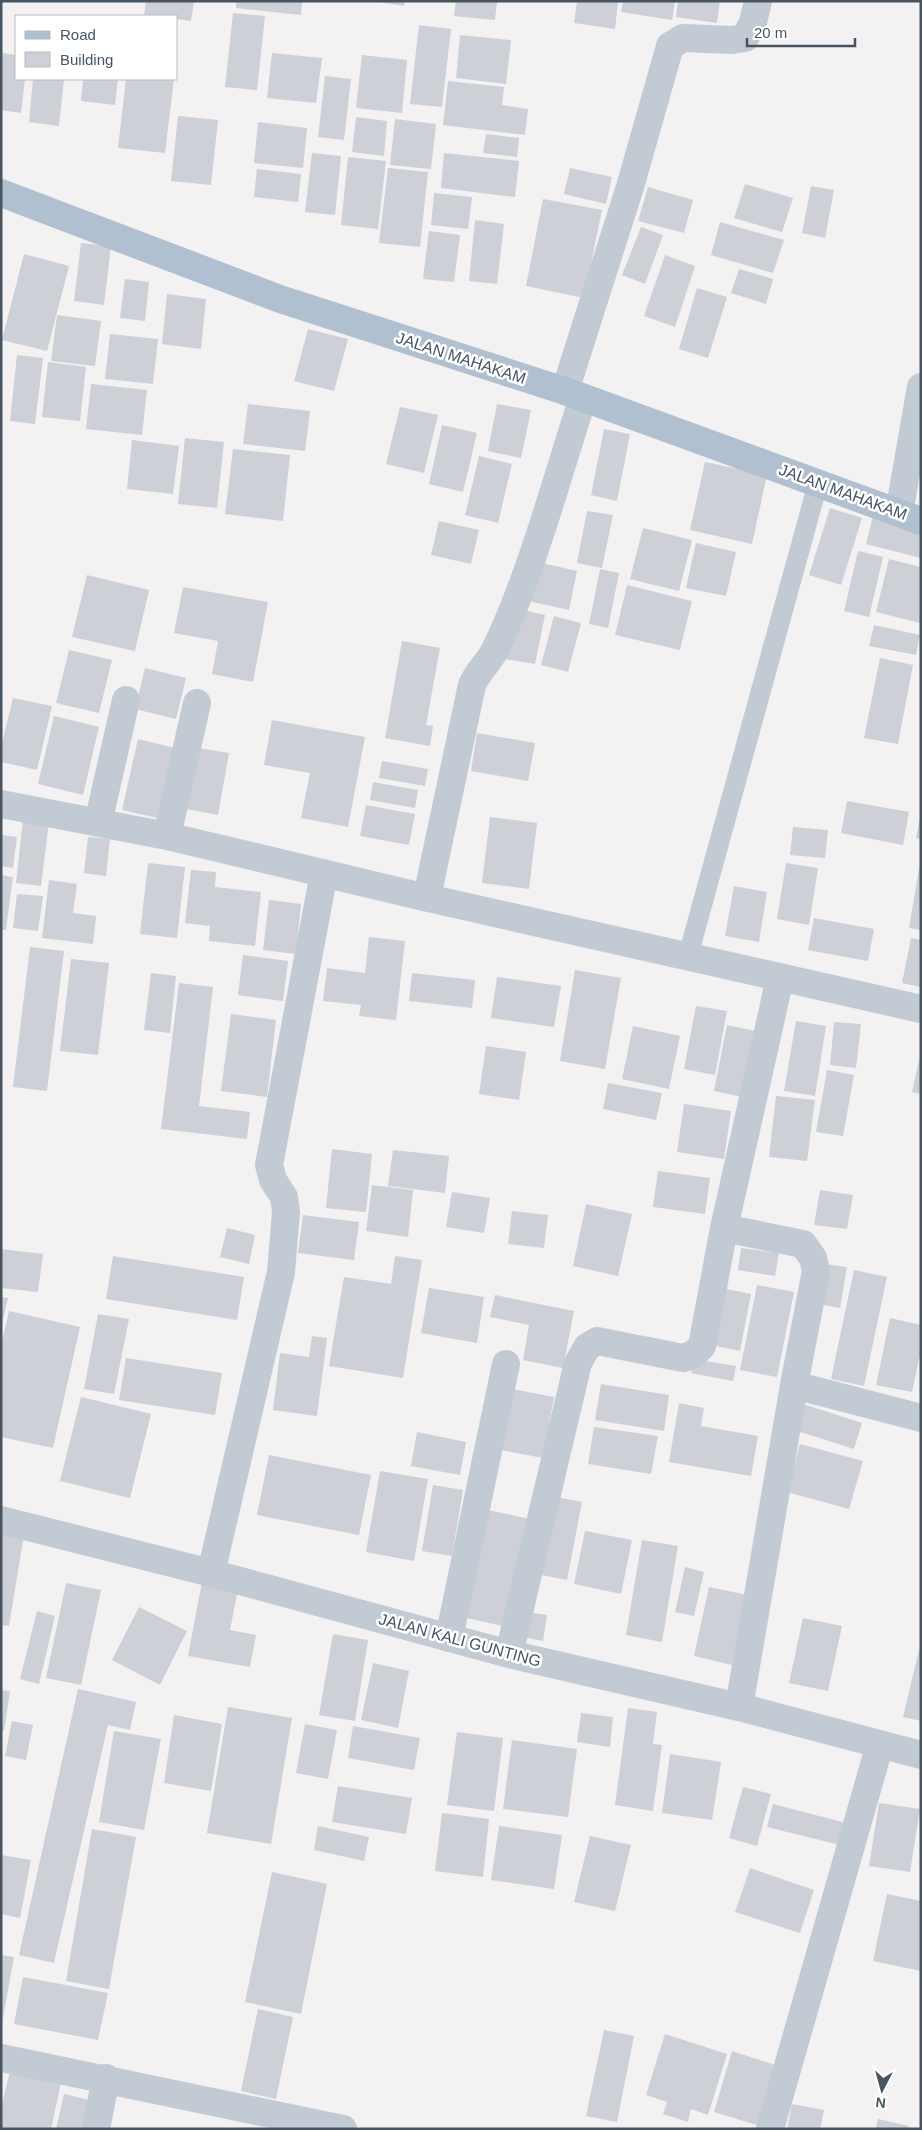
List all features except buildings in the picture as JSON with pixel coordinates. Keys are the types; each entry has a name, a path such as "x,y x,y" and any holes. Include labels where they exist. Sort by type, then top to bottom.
{"main road":[{"name":"JALAN MAHAKAM","path":"1,193 280,299 574,394 910,517"}],"street":[{"path":"427,897 472,685 478,672 494,652 518,593 670,46 683,38 732,40 745,38 753,22 758,1"},
{"path":"910,517 921,387"},
{"path":"98,823 126,700"},
{"path":"167,836 197,703"},
{"path":"1,804 167,836 921,1010"},
{"path":"212,1573 281,1272 286,1212 284,1197 273,1180 269,1165 324,873"},
{"path":"509,1654 578,1363 587,1347 597,1341 683,1358 694,1354 702,1346 724,1228 780,978"},
{"path":"724,1228 803,1244 813,1258 816,1271 794,1385 738,1706"},
{"path":"449,1638 506,1364"},
{"path":"794,1385 921,1418"},
{"name":"JALAN KALI GUNTING","path":"1,1520 212,1573 509,1654 738,1706 921,1755"},
{"path":"770,2129 880,1744"},
{"path":"1,2058 106,2078 343,2129"},
{"path":"96,2129 106,2078"}],"lane":[{"path":"688,956 818,484"}]}
